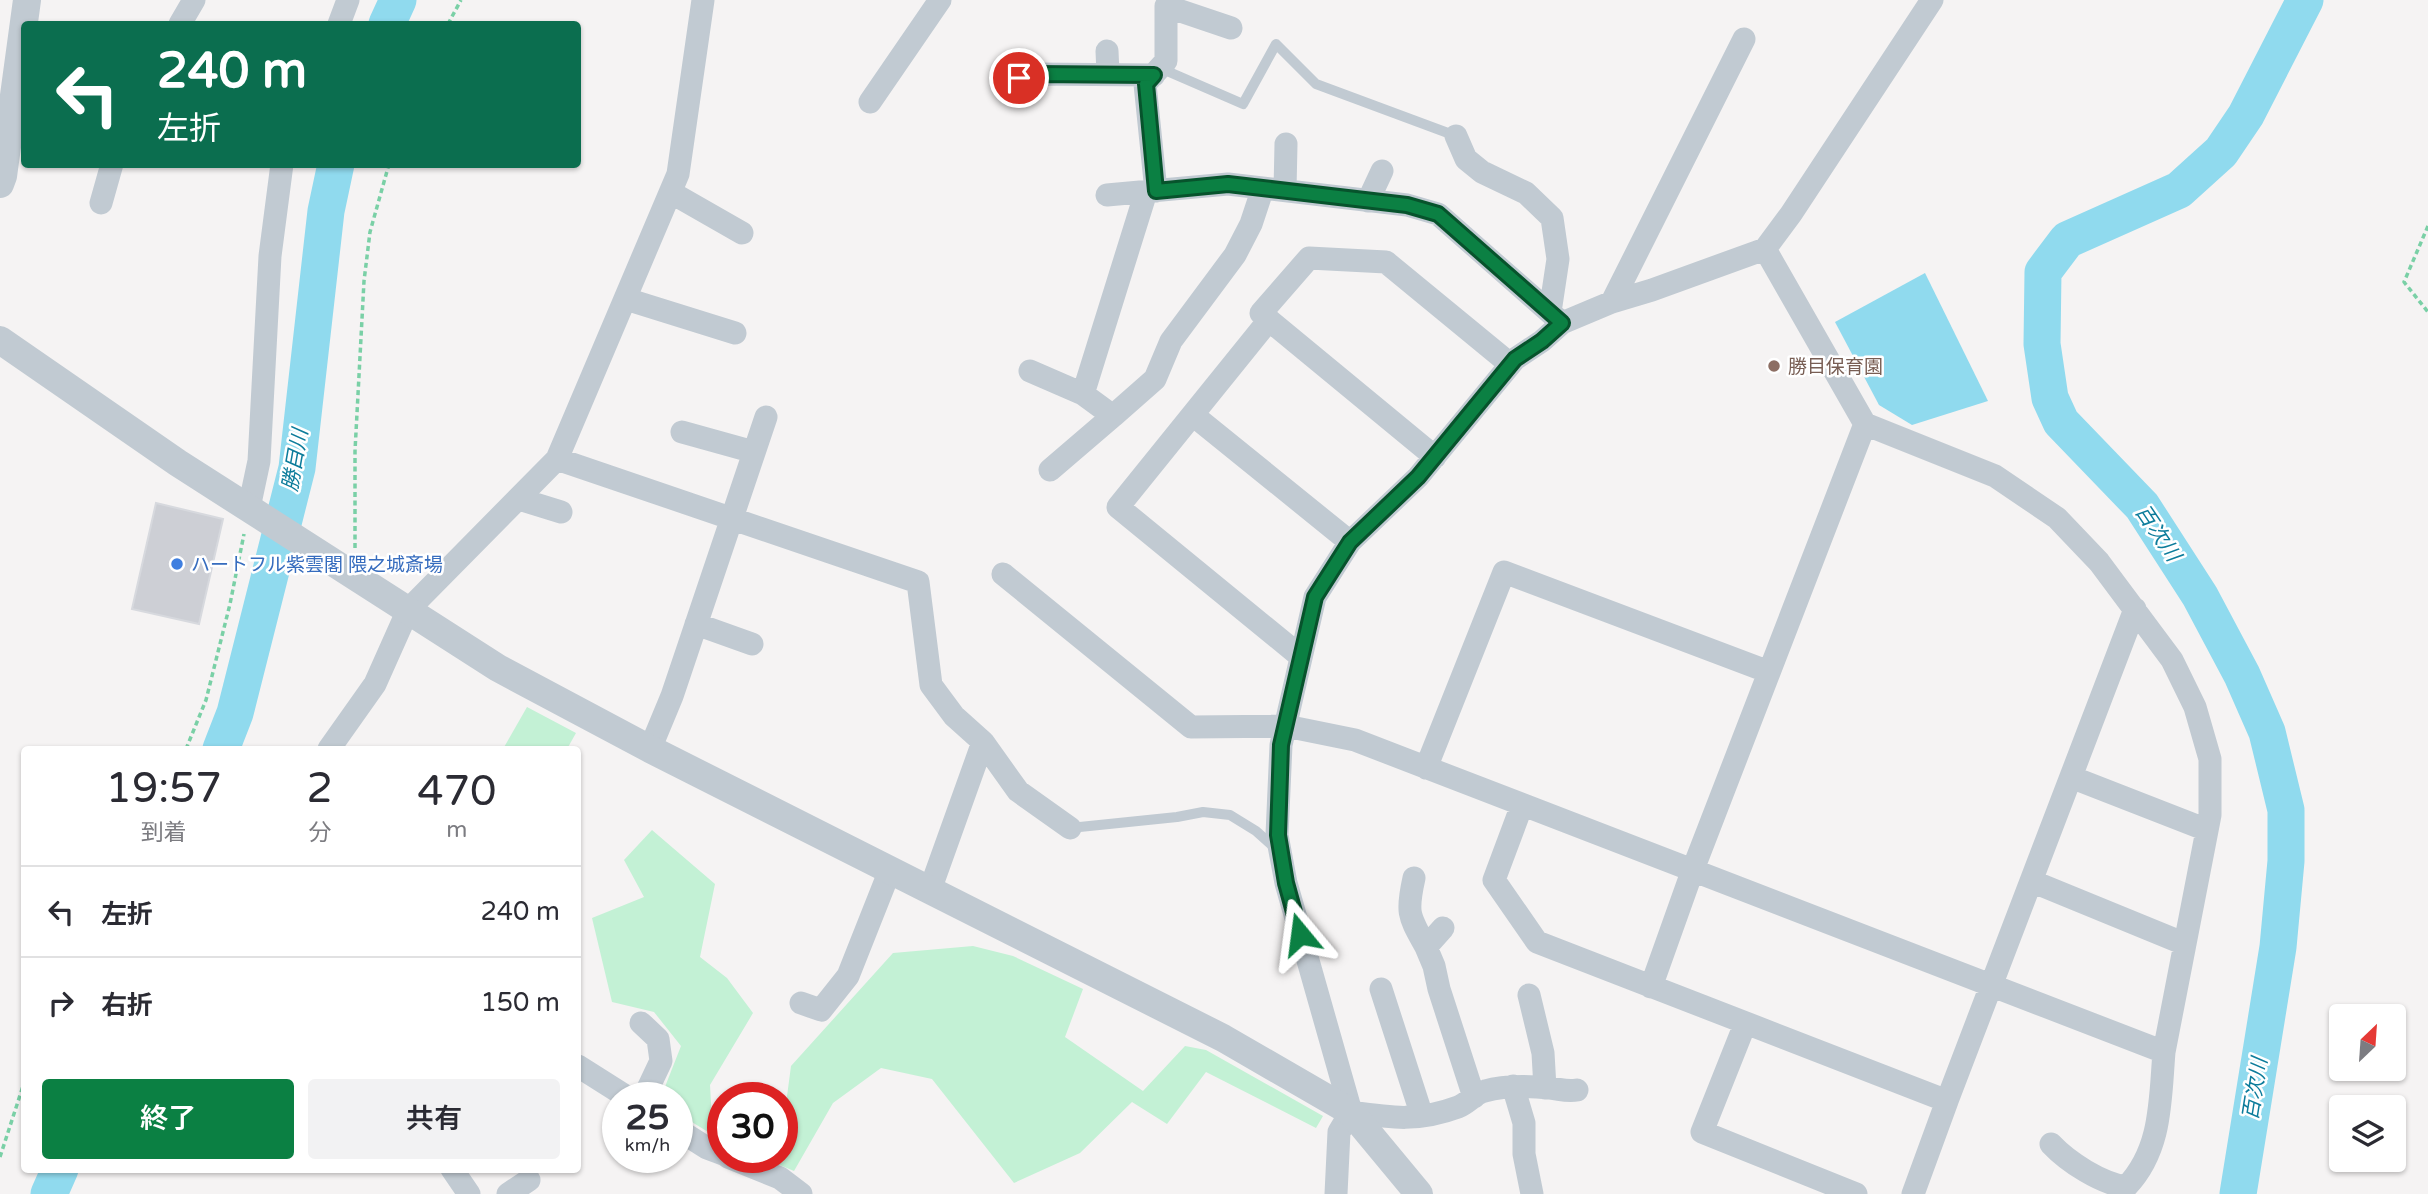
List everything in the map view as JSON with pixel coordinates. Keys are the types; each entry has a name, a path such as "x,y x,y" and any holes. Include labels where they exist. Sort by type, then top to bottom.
{"street":[{"path":"25,21 27,0"},
{"path":"340,21 348,0"},
{"path":"331,746 375,684 408,610 557,459 672,193 678,174 703,0"},
{"path":"1336,1194 1339,1132 1351,1112 1286,883 1278,835 1281,745 1315,597 1350,542 1418,477 1510,364 1556,318 1664,286 1765,249 1932,0"},
{"path":"181,21 187,1"},
{"path":"870,102 928,3"},
{"path":"1083,394 1151,191 1146,84 1166,61 1166,6 1230,28"},
{"path":"1612,302 1744,39"},
{"path":"1107,51 1108,74"},
{"path":"1,178 21,71"},
{"path":"1019,78 1033,74 1157,71"},
{"path":"1456,136 1466,159 1482,172 1526,193 1552,218 1558,259 1556,318"},
{"path":"1049,470 1155,379 1171,341 1235,255 1274,189 1286,144"},
{"path":"101,202 111,168"},
{"path":"255,512 270,256 281,168"},
{"path":"1368,201 1382,171"},
{"path":"1107,195 1228,184 1407,205 1438,214 1556,318"},
{"path":"672,193 742,233"},
{"path":"1765,249 1865,424 1995,476 2057,518 2098,562 2135,609 2172,660 2195,707 2210,759 2210,815 2164,1052 2156,1138 2135,1178 2126,1186 2116,1185 2066,1160 2051,1144"},
{"path":"1435,457 1261,313 1309,258 1385,262 1510,364"},
{"path":"626,299 735,333"},
{"path":"1269,320 1118,507 1300,656"},
{"path":"0,340 178,463 498,668 650,749 1223,1038 1351,1112 1419,1194"},
{"path":"1031,371 1083,394 1114,416"},
{"path":"1192,415 1350,542"},
{"path":"650,749 672,696 766,416"},
{"path":"1651,987 1692,872 1865,424"},
{"path":"682,432 754,452"},
{"path":"557,459 918,582 931,685 954,716 983,742 1018,791 1070,828"},
{"path":"519,499 561,512"},
{"path":"1426,768 1504,572 1769,672"},
{"path":"1003,574 1191,727 1286,726 1355,740 2164,1052"},
{"path":"1913,1194 2135,609"},
{"path":"696,624 752,643"},
{"path":"930,890 983,742"},
{"path":"2071,776 2207,830"},
{"path":"1522,805 1494,880 1538,942 1947,1101"},
{"path":"801,1003 821,1010 848,976 850,951 890,870"},
{"path":"1414,878 1410,918 1434,965 1439,989 1474,1097"},
{"path":"2031,881 2185,944"},
{"path":"1426,947 1443,928"},
{"path":"1381,989 1422,1116"},
{"path":"1529,995 1543,1053 1545,1088"},
{"path":"641,1023 658,1039 661,1061 651,1082"},
{"path":"1745,1024 1702,1132 1856,1194"},
{"path":"581,1068 603,1082"},
{"path":"1351,1112 1401,1119 1438,1115 1463,1105 1482,1091 1513,1086 1566,1092 1577,1090"},
{"path":"1513,1086 1524,1123 1524,1154 1532,1194"},
{"path":"455,1173 469,1194"},
{"path":"768,1173 780,1178 802,1194"},
{"path":"508,1194 529,1180"}],"lane":[{"path":"1157,71 1243,103 1276,44 1316,84 1456,136"},
{"path":"1070,828 1177,817 1203,811 1230,815 1256,831 1281,853"}],"path":[{"path":"450,21 461,0"},
{"path":"350,573 364,281 370,232 388,168"},
{"path":"2428,226 2404,282 2428,312"},
{"path":"187,746 206,700 255,512"},
{"path":"0,1157 21,1092"}],"green space":[{"path":"527,707 576,733 569,746 505,746"},
{"path":"652,830 715,884 700,957 727,978 753,1013 712,1082 707,1082 707,1131 693,1123 693,1082 667,1082 681,1046 654,1012 612,1002 592,918 644,897 624,860"},
{"path":"973,946 1013,956 1083,989 1065,1037 1143,1091 1185,1046 1206,1050 1323,1116 1316,1128 1206,1072 1167,1124 1132,1102 1080,1153 1014,1183 932,1079 881,1068 833,1103 798,1164 798,1082 789,1082 791,1066 893,953"}],"water":[{"path":"1925,273 1988,401 1912,425 1879,405 1835,322"}],"building":[{"name":"ハートフル紫雲閣 隈之城斎場","path":"156,503 223,519 199,624 132,609"}],"waterway":[{"name":"勝目川","path":"388,21 398,0"},
{"name":"百次川","path":"2238,1194 2278,947 2286,861 2286,810 2267,732 2242,675 2200,596 2142,506 2061,422 2050,398 2042,344 2043,272 2067,240 2179,190 2221,152 2246,115 2305,0"},
{"name":"勝目川","path":"222,746 235,713 297,468 326,211 335,168"},
{"name":"勝目川","path":"49,1194 58,1173"}],"place":[{"name":"勝目保育園","path":"1774,366"},
{"name":"ハートフル紫雲閣 隈之城斎場","path":"177,564"}],"route":[{"path":"1019,78 1033,74 1154,75 1146,84 1156,191 1228,184 1407,205 1438,214 1562,323 1542,341 1515,359 1418,477 1350,542 1315,597 1281,745 1278,835 1286,883 1300,934"}]}
